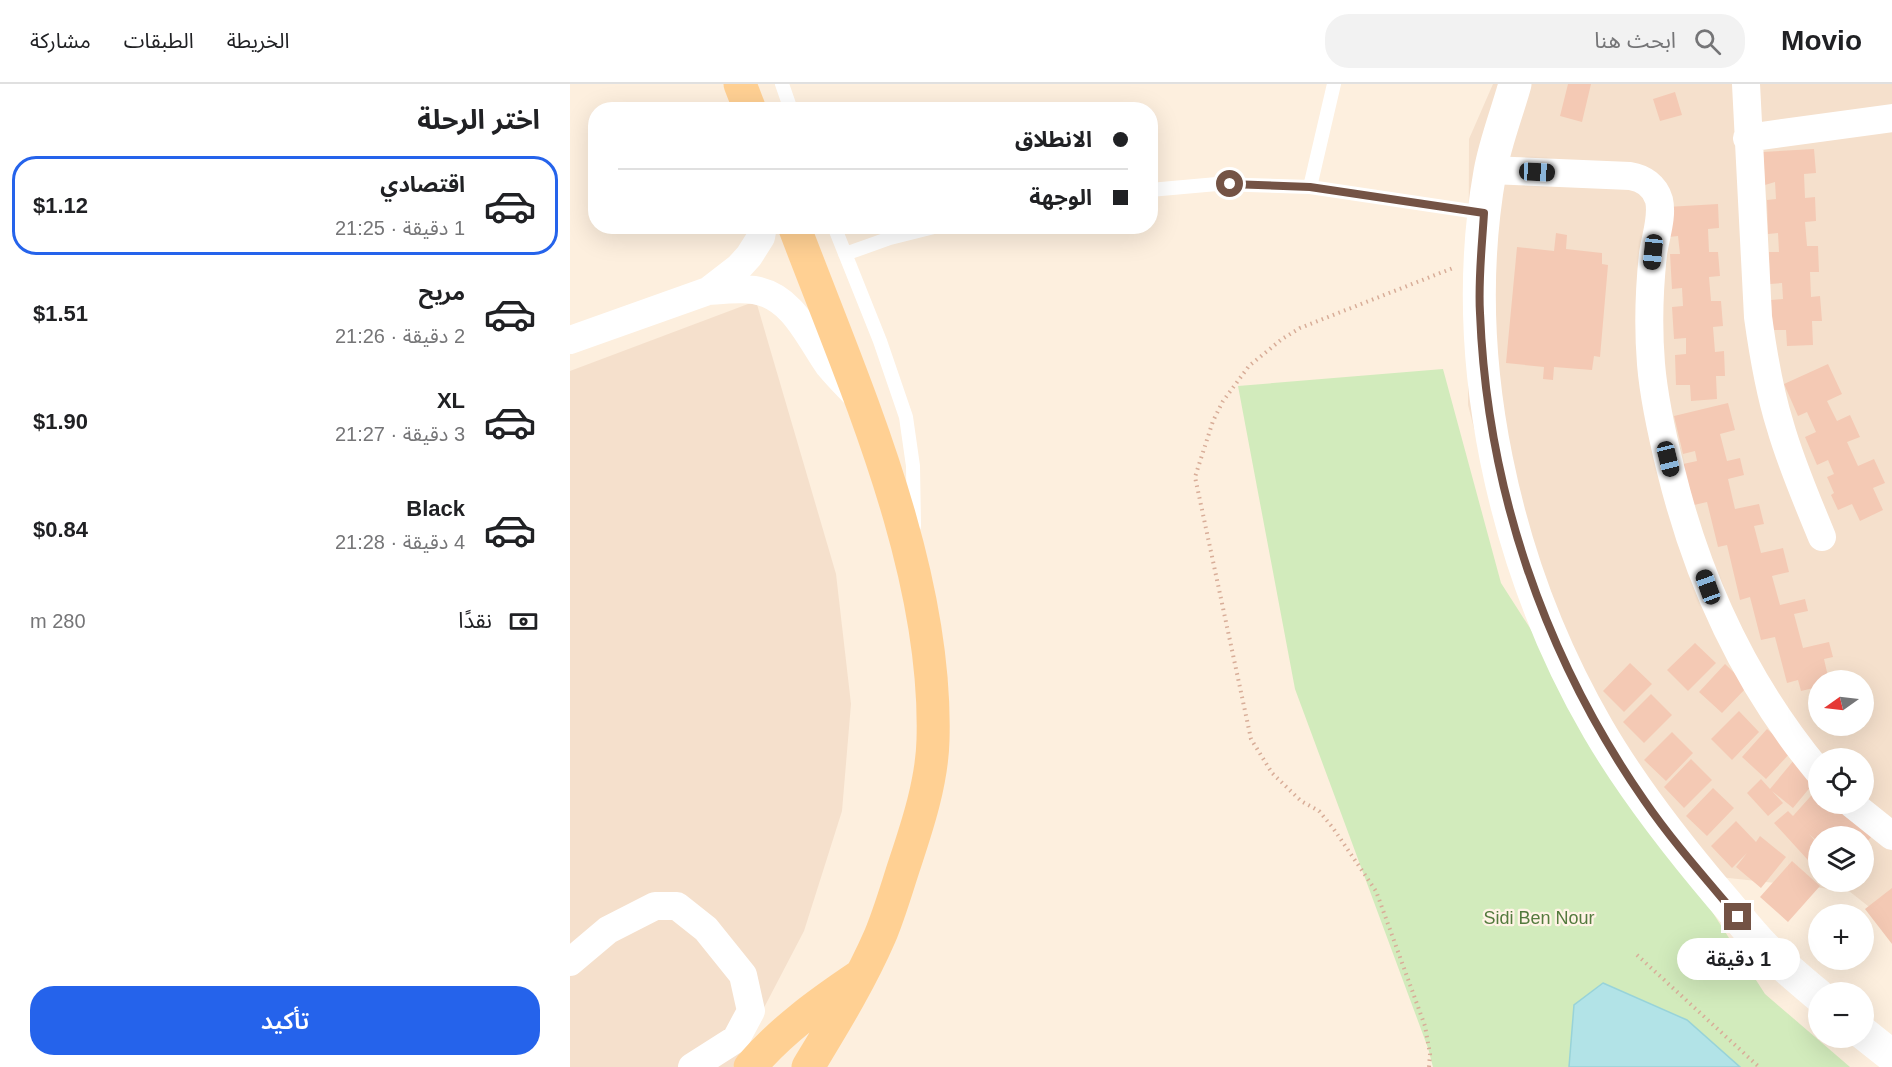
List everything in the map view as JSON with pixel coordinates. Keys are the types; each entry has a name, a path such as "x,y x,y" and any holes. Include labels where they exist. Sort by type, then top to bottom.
{"main road":[{"path":"740,84 747,102"},
{"path":"797,234 888,480 911,561 928,650 933,741 926,790 912,842 881,934 842,1012 808,1067"},
{"path":"750,1067 807,1011 862,974"}],"street":[{"path":"1515,84 1490,170 1484,213 1479,311 1486,398 1502,484 1526,568 1558,650 1597,728 1644,802 1698,870 1765,947 1808,986"},
{"path":"1746,84 1758,317 1763,352 1780,425 1822,537"},
{"path":"1748,138 1892,118"},
{"path":"1490,170 1630,176 1644,180 1655,192 1660,208 1649,288 1651,363 1655,403 1676,491 1708,587 1727,631 1749,673 1775,714 1808,758"},
{"path":"570,340 708,291 739,267 749,256 761,234"},
{"path":"708,291 754,290 771,295 803,325 830,367 859,399"},
{"path":"1864,814 1892,836"},
{"path":"570,962 608,930 655,906 677,906 706,928 743,975 751,1011 736,1039 692,1067"},
{"path":"1874,1042 1892,1056"}],"lane":[{"path":"782,84 788,102"},
{"path":"1310,187 1334,84"},
{"path":"1158,189 1217,184 1310,187 1484,213"},
{"path":"837,234 880,341 906,417 914,483 911,561"},
{"path":"845,254 906,234"}],"path":[{"path":"1429,1067 1430,1054 1425,1026 1376,891 1333,828 1319,811 1301,801 1272,773 1251,739 1195,477 1213,421 1223,401 1249,366 1265,351 1300,328 1481,257"},
{"path":"1637,956 1759,1067"}],"shaded area":[{"path":"1493,84 1892,84 1892,925 1874,911 1874,904 1865,904 1850,892 1874,892 1874,826 1808,826 1808,887 1691,874 1509,565 1468,405 1469,139"},
{"path":"756,301 836,574 851,704 842,811 804,931 733,1067 570,1067 570,371"}],"green space":[{"name":"Sidi Ben Nour","path":"1443,369 1501,583 1765,994 1808,1031 1808,1048 1828,1048 1850,1067 1433,1067 1428,1048 1295,689 1238,386"}],"water":[{"path":"1603,983 1687,1020 1740,1067 1569,1067 1574,1005"}],"building":[{"path":"1568,84 1591,84 1582,122 1560,116"},
{"path":"1675,92 1682,115 1660,121 1653,99"},
{"path":"1814,149 1816,173 1804,174 1805,198 1815,197 1816,221 1805,222 1807,246 1818,246 1819,272 1810,272 1811,297 1820,296 1822,321 1812,321 1813,345 1787,346 1786,330 1773,330 1771,300 1783,299 1782,283 1770,284 1769,252 1779,252 1778,233 1768,234 1767,200 1776,199 1775,182 1765,185 1763,152"},
{"path":"1718,204 1719,228 1708,229 1709,252 1718,252 1720,276 1709,277 1711,301 1721,301 1723,326 1713,327 1715,352 1724,351 1725,376 1716,376 1717,399 1691,401 1690,385 1676,385 1675,355 1686,354 1686,338 1674,339 1672,307 1683,306 1682,288 1672,289 1670,254 1680,254 1678,236 1669,237 1667,207"},
{"path":"1556,233 1567,235 1566,249 1602,253 1602,264 1608,265 1600,357 1594,356 1592,370 1554,367 1553,380 1543,379 1544,367 1506,363 1517,247 1554,251"},
{"path":"1828,364 1842,394 1827,401 1837,421 1850,415 1860,437 1847,442 1858,466 1874,459 1885,483 1873,488 1883,510 1860,521 1852,504 1838,510 1831,495 1834,493 1827,477 1834,474 1828,460 1817,465 1805,437 1816,432 1807,412 1798,416 1784,384"},
{"path":"1728,403 1735,430 1720,434 1727,461 1740,458 1744,475 1728,479 1735,509 1759,504 1764,524 1754,526 1761,553 1783,548 1789,572 1772,576 1780,605 1805,599 1808,611 1794,614 1803,648 1829,642 1833,657 1824,659 1826,670 1808,670 1808,689 1801,691 1798,680 1787,683 1775,637 1761,640 1750,597 1740,600 1727,545 1718,547 1707,502 1694,505 1683,464 1697,461 1695,451 1683,454 1674,416"},
{"path":"1695,643 1716,663 1688,691 1667,670"},
{"path":"1630,663 1652,684 1624,712 1603,691"},
{"path":"1725,664 1748,686 1722,713 1699,692"},
{"path":"1651,694 1672,715 1644,743 1623,722"},
{"path":"1739,711 1759,732 1732,760 1711,739"},
{"path":"1767,729 1792,751 1766,779 1742,757"},
{"path":"1672,732 1693,753 1666,781 1644,760"},
{"path":"1691,759 1712,780 1684,808 1664,787"},
{"path":"1794,760 1808,772 1808,790 1793,808 1772,791 1783,803 1768,816 1747,793 1761,779 1770,789"},
{"path":"1713,788 1734,808 1707,836 1686,816"},
{"path":"1808,799 1808,814 1847,814 1861,826 1808,826 1808,860 1774,823 1788,811 1793,816"},
{"path":"1736,821 1756,842 1760,836 1786,857 1761,888 1736,867 1747,853 1732,868 1711,846"},
{"path":"1792,861 1808,875 1808,892 1815,892 1788,922 1760,897"},
{"path":"1892,888 1892,944 1874,921 1874,904 1871,904"}],"route":[{"path":"1230,184 1310,187 1484,213 1479,311 1486,398 1502,484 1526,568 1558,650 1597,728 1644,802 1738,917"}]}
